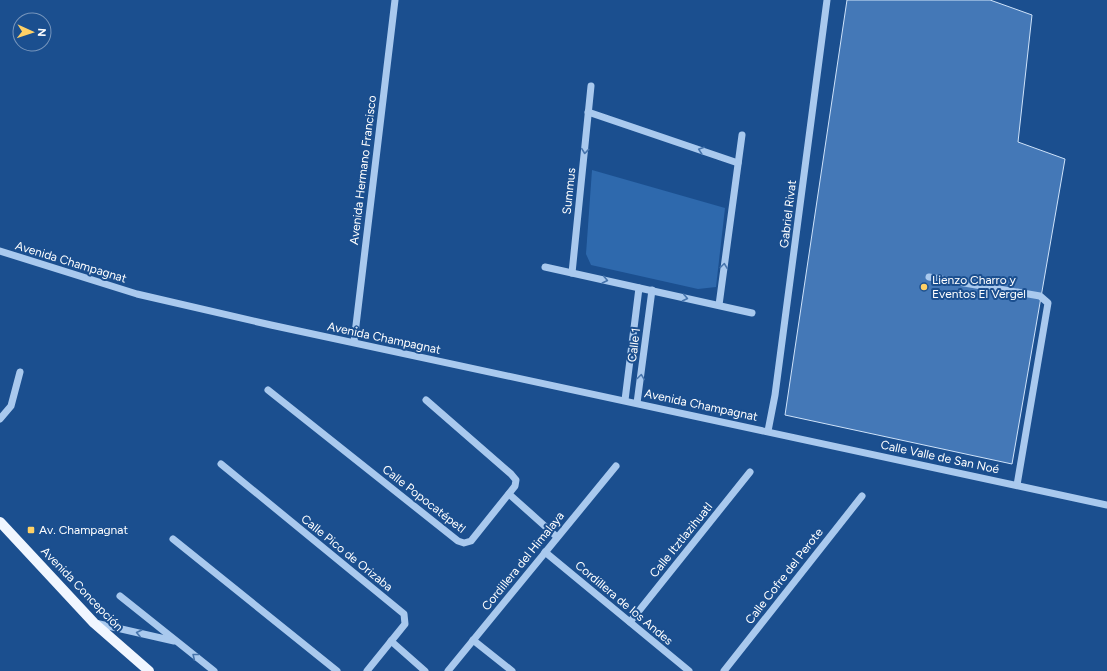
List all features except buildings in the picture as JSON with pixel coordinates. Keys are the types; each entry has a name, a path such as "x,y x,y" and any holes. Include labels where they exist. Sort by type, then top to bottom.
{"main road":[{"name":"Avenida Concepción","path":"0,522 94,622 149,671"}],"street":[{"name":"Avenida Hermano Francisco","path":"354,342 395,0"},
{"name":"Gabriel Rivat","path":"768,431 775,396 827,0"},
{"name":"Summus","path":"572,273 591,86"},
{"path":"588,112 738,163"},
{"path":"719,305 742,135"},
{"name":"Avenida Champagnat","path":"0,251 138,294 768,431"},
{"path":"545,267 752,313"},
{"path":"929,277 1040,296 1048,304 1017,485"},
{"name":"Calle 1","path":"624,400 639,288"},
{"name":"Calle 1","path":"637,403 652,290"},
{"path":"0,419 11,406 20,372"},
{"name":"Calle Popocatépetl","path":"268,390 458,541 464,543 471,541 515,486 516,480 426,400"},
{"name":"Calle Valle de San Noé","path":"768,431 1107,505"},
{"name":"Calle Pico de Orizaba","path":"221,464 404,614 405,624 367,671"},
{"name":"Cordillera del Himalaya","path":"448,671 616,466"},
{"name":"Calle Itztlazihuatl","path":"630,622 750,472"},
{"path":"509,494 557,538"},
{"name":"Calle Cofre del Perote","path":"724,671 862,496"},
{"path":"173,539 337,671"},
{"name":"Cordillera de los Andes","path":"545,552 689,671"},
{"path":"120,596 214,671"},
{"path":"94,622 177,641"},
{"path":"473,640 512,671"},
{"path":"391,641 425,671"}],"shaded area":[{"path":"592,170 725,208 716,287 698,289 591,265 586,254"}],"place":[{"name":"Lienzo Charro y Eventos El Vergel","path":"924,287"},
{"name":"Av. Champagnat","path":"31,530"}]}
